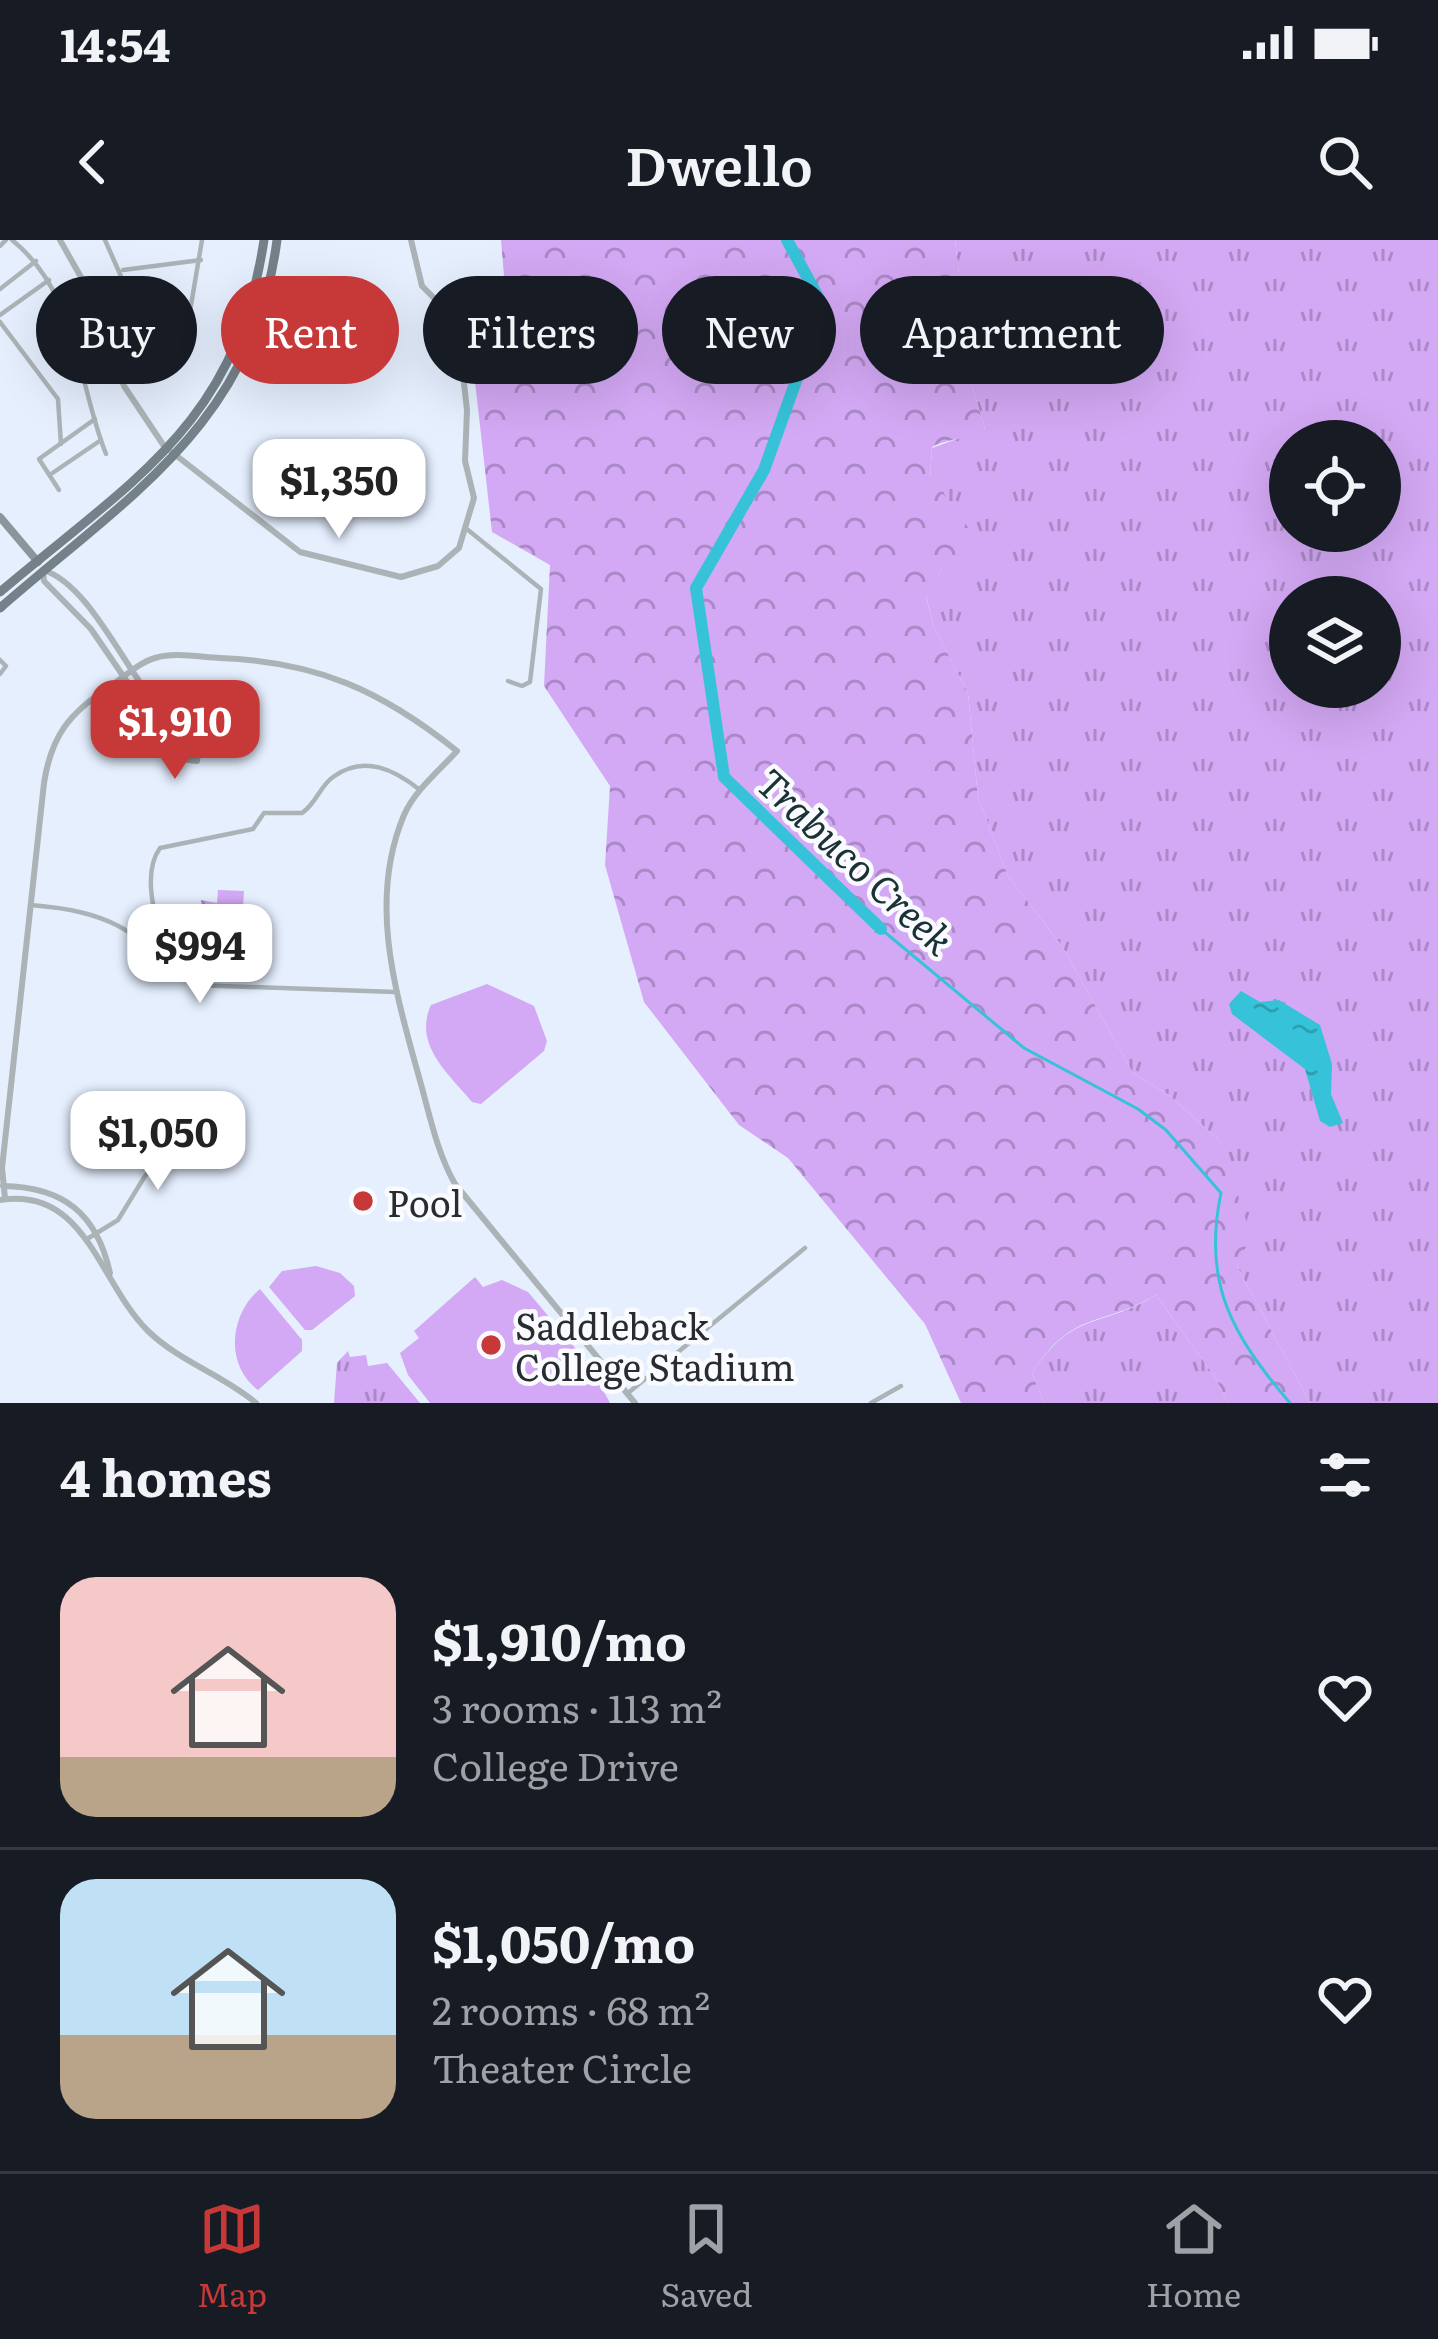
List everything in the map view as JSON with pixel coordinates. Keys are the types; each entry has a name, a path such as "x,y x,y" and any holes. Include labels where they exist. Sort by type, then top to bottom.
{"main road":[{"path":"172,453 224,375 247,318 263,240"},
{"path":"0,608 40,566 172,453 217,407 244,361 272,276 277,240"},
{"path":"0,517 40,566"},
{"path":"0,592 40,566"}],"street":[{"path":"60,240 81,276"},
{"path":"105,240 124,276"},
{"path":"197,279 202,240"},
{"path":"123,384 172,453 313,557 389,575 414,575 449,558 468,530 474,498 465,461 467,410 457,321 422,286 411,240"},
{"path":"6,242 36,261 46,276"},
{"path":"122,270 201,260"},
{"path":"0,289 36,261"},
{"path":"36,290 0,318 58,399 61,444"},
{"path":"85,384 106,454"},
{"path":"59,490 39,459 95,418"},
{"path":"49,476 101,440"},
{"path":"468,530 502,563 530,575 541,589 530,682 522,686 508,682"},
{"path":"40,566 92,613 188,740 200,748 197,761 183,762 91,628 44,581 40,566"},
{"path":"256,1403 166,1347 129,1309 88,1239 60,1210 3,1199 44,783 55,739 75,712 133,670 165,656 281,661 338,677 457,751 420,790 402,821 388,902 387,952 395,992 440,1154 454,1184 635,1403"},
{"path":"0,660 6,666 0,674"},
{"path":"178,752 188,740"},
{"path":"164,959 154,918 154,858 160,848 253,829 264,813 302,813 332,777 362,767 388,767 420,790"},
{"path":"31,904 103,914 193,985 395,992"},
{"path":"88,1239 118,1220 145,1176 185,1134"},
{"path":"2,1186 58,1195 76,1206 98,1232 111,1280"},
{"path":"628,1394 805,1248"},
{"path":"871,1403 901,1387"}],"green space":[{"path":"501,240 955,240 959,276 860,276 860,384 972,384 985,429 932,447 930,477 986,551 942,569 926,597 934,627 968,693 978,797 1008,876 1062,946 1133,1073 1169,1095 1221,1142 1251,1236 1237,1266 1310,1403 1228,1403 1215,1377 1156,1295 1061,1338 1032,1373 1044,1403 961,1403 925,1324 788,1158 739,1125 644,1002 605,865 610,786 544,686 550,565 492,532 475,384 638,384 638,276 504,276"},
{"path":"955,240 1438,240 1438,1403 1310,1403 1237,1266 1221,1142 1169,1095 1133,1073 1062,946 1008,876 978,797 968,693 934,627 926,596 942,569 930,478 932,448 985,429 972,384 1164,384 1164,276 959,276"},
{"path":"218,890 244,891 241,941 204,940 201,900 217,903"},
{"path":"487,984 534,1006 547,1041 544,1051 481,1104 472,1102 444,1069 426,1033 431,1005"},
{"path":"316,1266 340,1273 354,1286 355,1296 312,1330 305,1330 269,1287 282,1271"},
{"name":"Saddleback College Stadium","path":"475,1277 483,1287 502,1280 528,1292 604,1382 601,1386 610,1403 430,1403 408,1375 400,1353 419,1338 414,1331"},
{"path":"260,1289 302,1340 302,1351 258,1390 240,1367 235,1339 242,1312"},
{"path":"1156,1295 1215,1377 1228,1403 1044,1403 1032,1373 1061,1339"},
{"path":"348,1351 350,1357 366,1355 368,1366 387,1363 420,1403 334,1403 337,1363"}],"water":[{"path":"1241,991 1260,1002 1279,1000 1320,1025 1332,1064 1331,1094 1343,1123 1330,1127 1320,1121 1305,1069 1232,1014 1229,1004"}],"waterway":[{"name":"Trabuco Creek","path":"787,240 823,306 764,470 696,588 724,777 881,929"},
{"name":"Trabuco Creek","path":"881,929 1024,1048 1138,1109 1166,1130 1221,1193 1216,1254 1227,1306 1252,1354 1290,1403"}],"place":[{"name":"Pool","path":"363,1201"},
{"name":"Saddleback College Stadium","path":"491,1345"}]}
